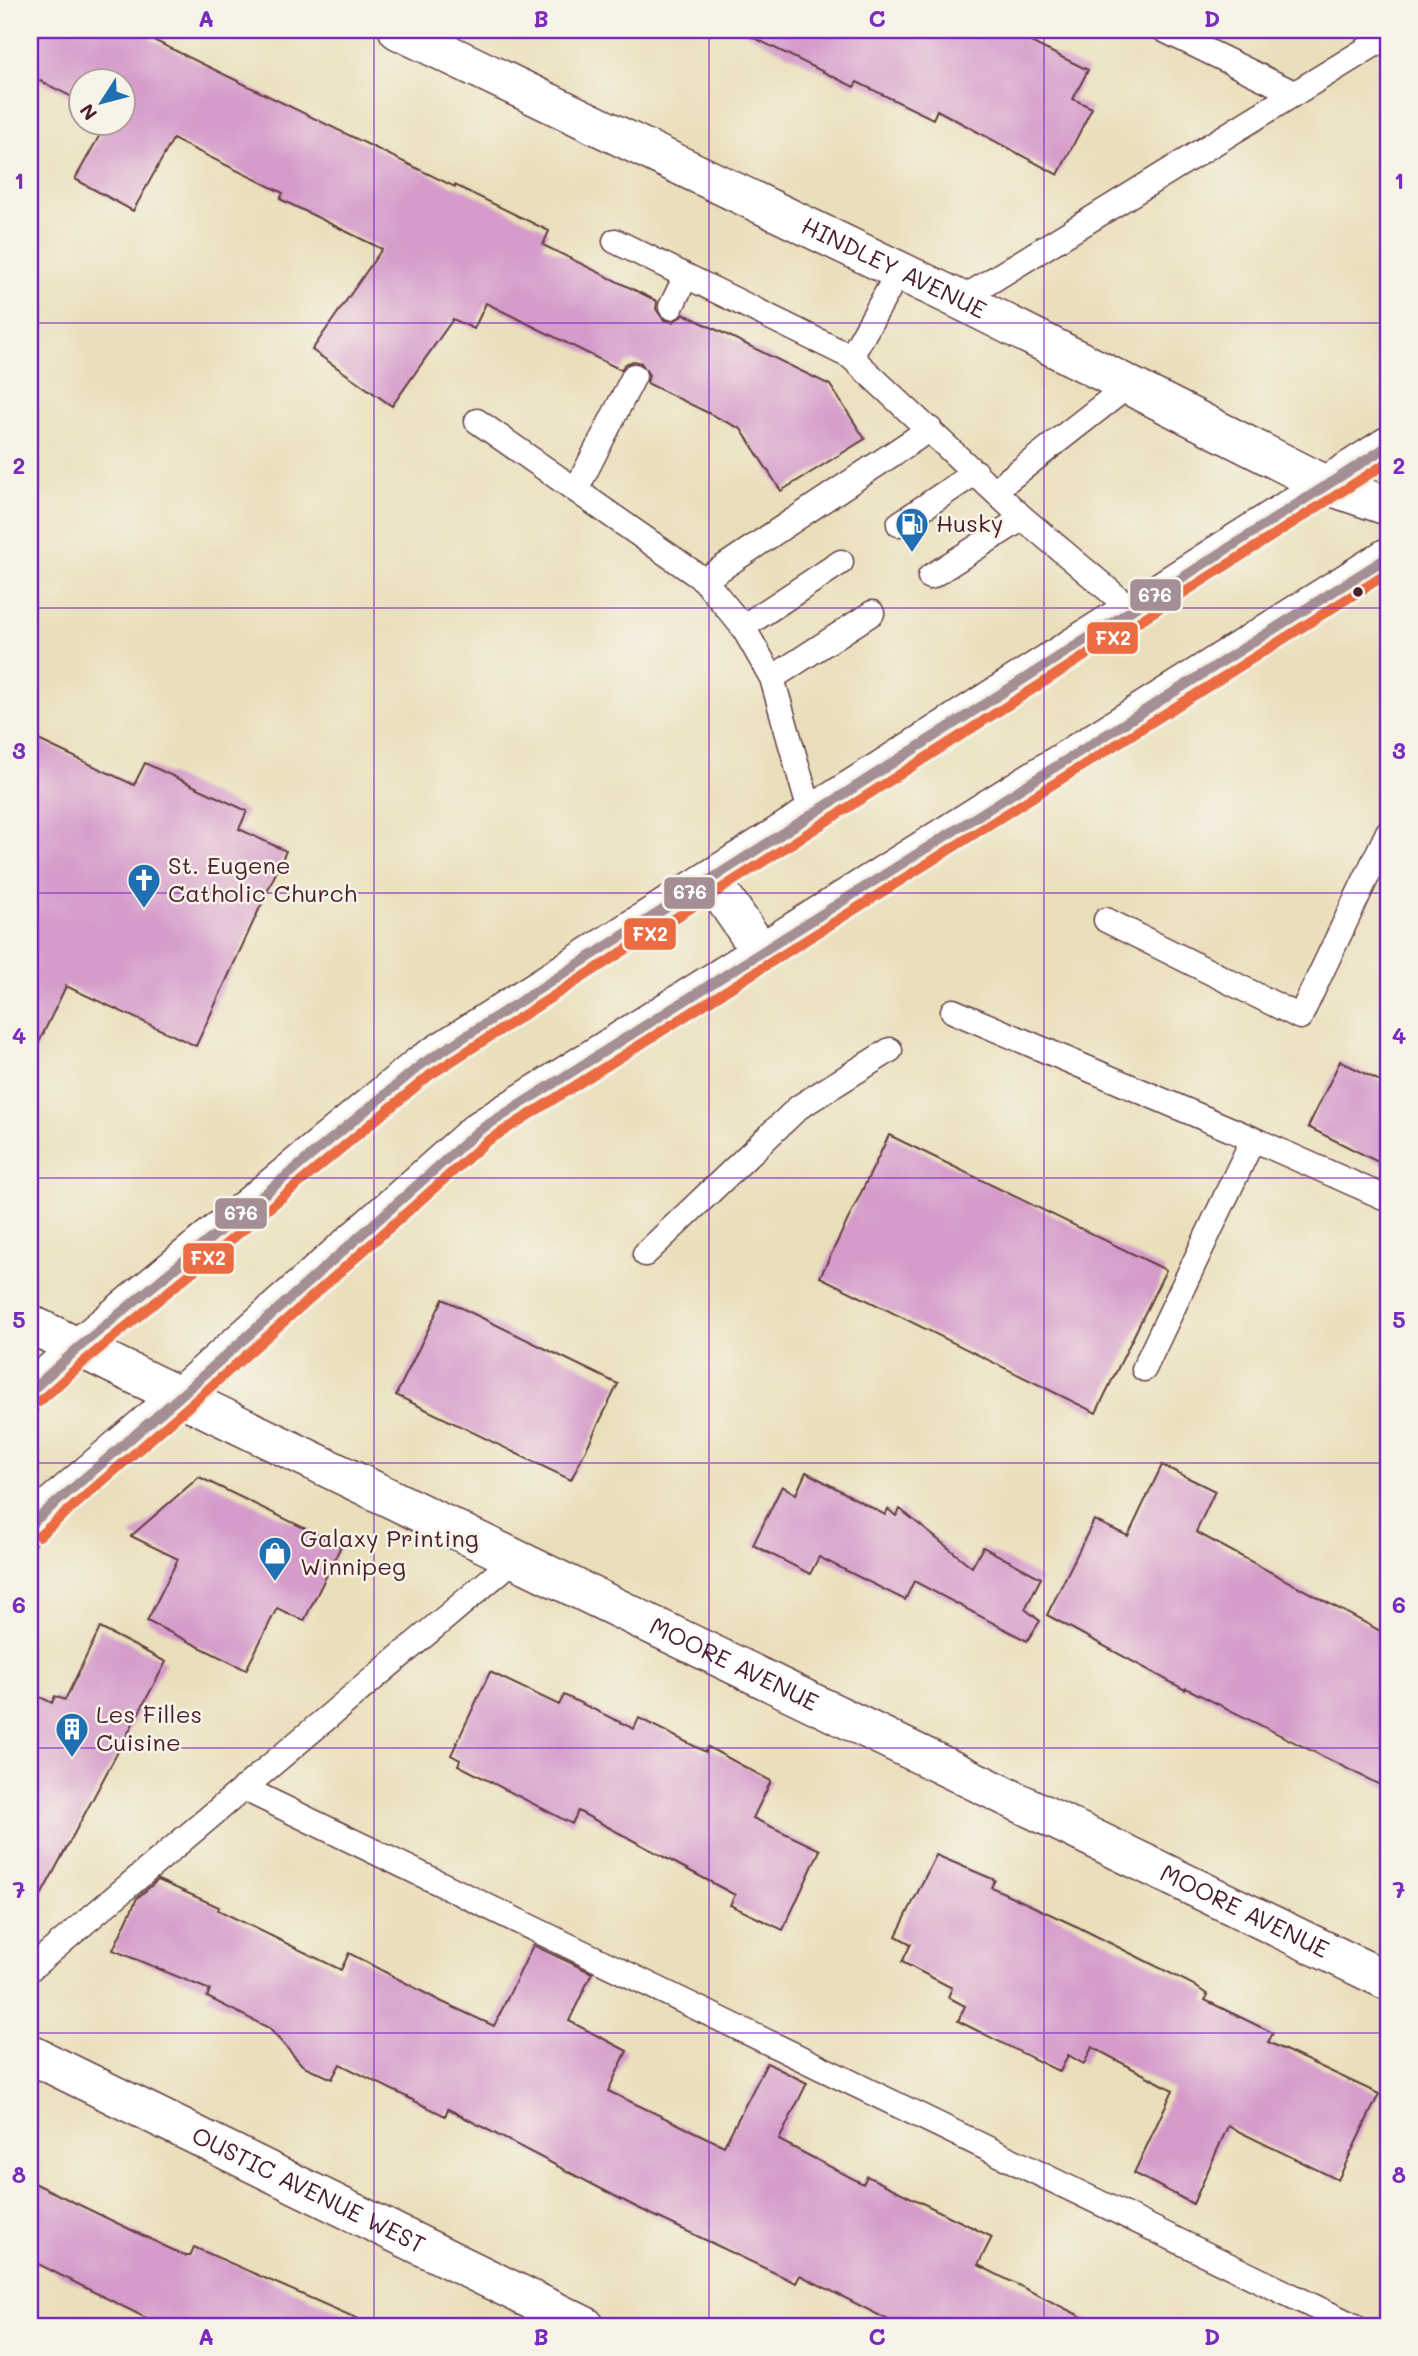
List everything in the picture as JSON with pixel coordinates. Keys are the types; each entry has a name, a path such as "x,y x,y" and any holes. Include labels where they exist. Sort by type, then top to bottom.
{"main road":[{"name":"HINDLEY AVENUE","path":"398,30 960,300 1326,485 1388,506"},
{"path":"30,1392 78,1348 422,1063 1388,446"},
{"path":"30,1525 478,1131 1388,557"},
{"path":"710,879 761,953"},
{"name":"MOORE AVENUE","path":"30,1324 1388,1981"},
{"name":"OUSTIC AVENUE WEST","path":"30,2054 585,2326"}],"lane":[{"path":"1164,30 1294,93"},
{"path":"960,300 1388,36"},
{"path":"615,241 851,357 1023,518 1131,609"},
{"path":"851,357 899,271"},
{"path":"671,307 686,276"},
{"path":"576,490 634,376"},
{"path":"995,490 1129,385"},
{"path":"477,421 704,580 743,627 772,678 811,815"},
{"path":"704,580 930,429"},
{"path":"899,524 976,472"},
{"path":"930,576 1023,518"},
{"path":"743,627 841,562"},
{"path":"772,678 872,613"},
{"path":"1106,920 1300,1017 1388,832"},
{"path":"953,1011 1388,1199"},
{"path":"645,1254 799,1107 890,1050"},
{"path":"1144,1369 1253,1139"},
{"path":"30,1969 516,1558"},
{"path":"243,1788 1353,2326"}],"building":[{"path":"30,30 133,30 549,231 543,245 657,301 656,309 664,320 673,322 684,314 830,385 865,439 781,491 741,429 647,383 649,375 641,363 633,361 625,364 621,370 486,303 474,329 453,319 392,406 312,350 382,249 280,199 283,193 173,139 133,211 75,179 99,136 136,136 136,66 66,66 66,94 30,76"},
{"path":"738,30 1006,30 1088,70 1073,99 1092,108 1058,175 937,110 933,119 857,82 854,87"},
{"name":"St. Eugene Catholic Church","path":"30,736 134,785 145,763 247,811 239,829 286,851 196,1046 66,986 30,1061"},
{"path":"1340,1061 1388,1085 1388,1167 1308,1127"},
{"path":"889,1135 1166,1270 1096,1413 820,1277"},
{"path":"443,1299 618,1384 571,1480 396,1395"},
{"path":"1162,1465 1215,1491 1196,1532 1388,1635 1388,1789 1186,1688 1185,1690 1047,1615 1094,1520 1128,1536"},
{"path":"806,1472 885,1515 888,1509 896,1516 900,1509 972,1567 983,1547 1041,1578 1025,1609 1040,1621 1027,1641 914,1581 905,1600 819,1557 810,1574 753,1545 782,1486 796,1494"},
{"name":"Galaxy Printing Winnipeg","path":"199,1477 341,1546 304,1621 277,1608 246,1670 147,1621 178,1559 131,1536"},
{"path":"100,1628 166,1662 30,1916 30,1692 52,1703 55,1696 65,1700"},
{"path":"490,1672 559,1705 564,1695 634,1729 639,1718 706,1752 708,1747 771,1781 753,1818 820,1850 783,1930 730,1905 735,1895 578,1811 572,1824 458,1765 460,1760 451,1755"},
{"path":"936,1855 995,1880 991,1887 1192,1984 1208,1995 1205,2000 1273,2033 1268,2042 1379,2094 1338,2180 1228,2126 1193,2204 1134,2173 1173,2090 1092,2047 1084,2064 1068,2055 1060,2072 958,2021 965,2006 948,1997 952,1988 902,1962 911,1944 896,1936"},
{"path":"158,1880 219,1907 218,1910 341,1970 349,1953 494,2026 533,1945 592,1973 569,2021 627,2051 608,2091 724,2146 767,2063 807,2083 779,2140 863,2184 867,2176 992,2237 978,2265 1100,2326 900,2326 800,2275 796,2283 634,2206 448,2109 445,2116 340,2064 332,2079 302,2065 269,2028 207,1997 210,1990 113,1950 137,1898"},
{"path":"30,2181 185,2256 190,2256 194,2247 374,2326 162,2326 30,2260"}],"transit line":[{"name":"676","path":"30,1392 78,1348 422,1064 1388,446"},
{"name":"FX2","path":"39,1402 87,1359 430,1075 1388,462"},
{"name":"676","path":"30,1525 179,1397 478,1131 1388,557"},
{"name":"FX2","path":"39,1536 486,1142 1388,573"}],"place":[{"name":"Husky","path":"912,554"},
{"name":"St. Eugene Catholic Church","path":"144,910"},
{"name":"Galaxy Printing Winnipeg","path":"275,1583"},
{"name":"Les Filles Cuisine","path":"72,1759"}]}
